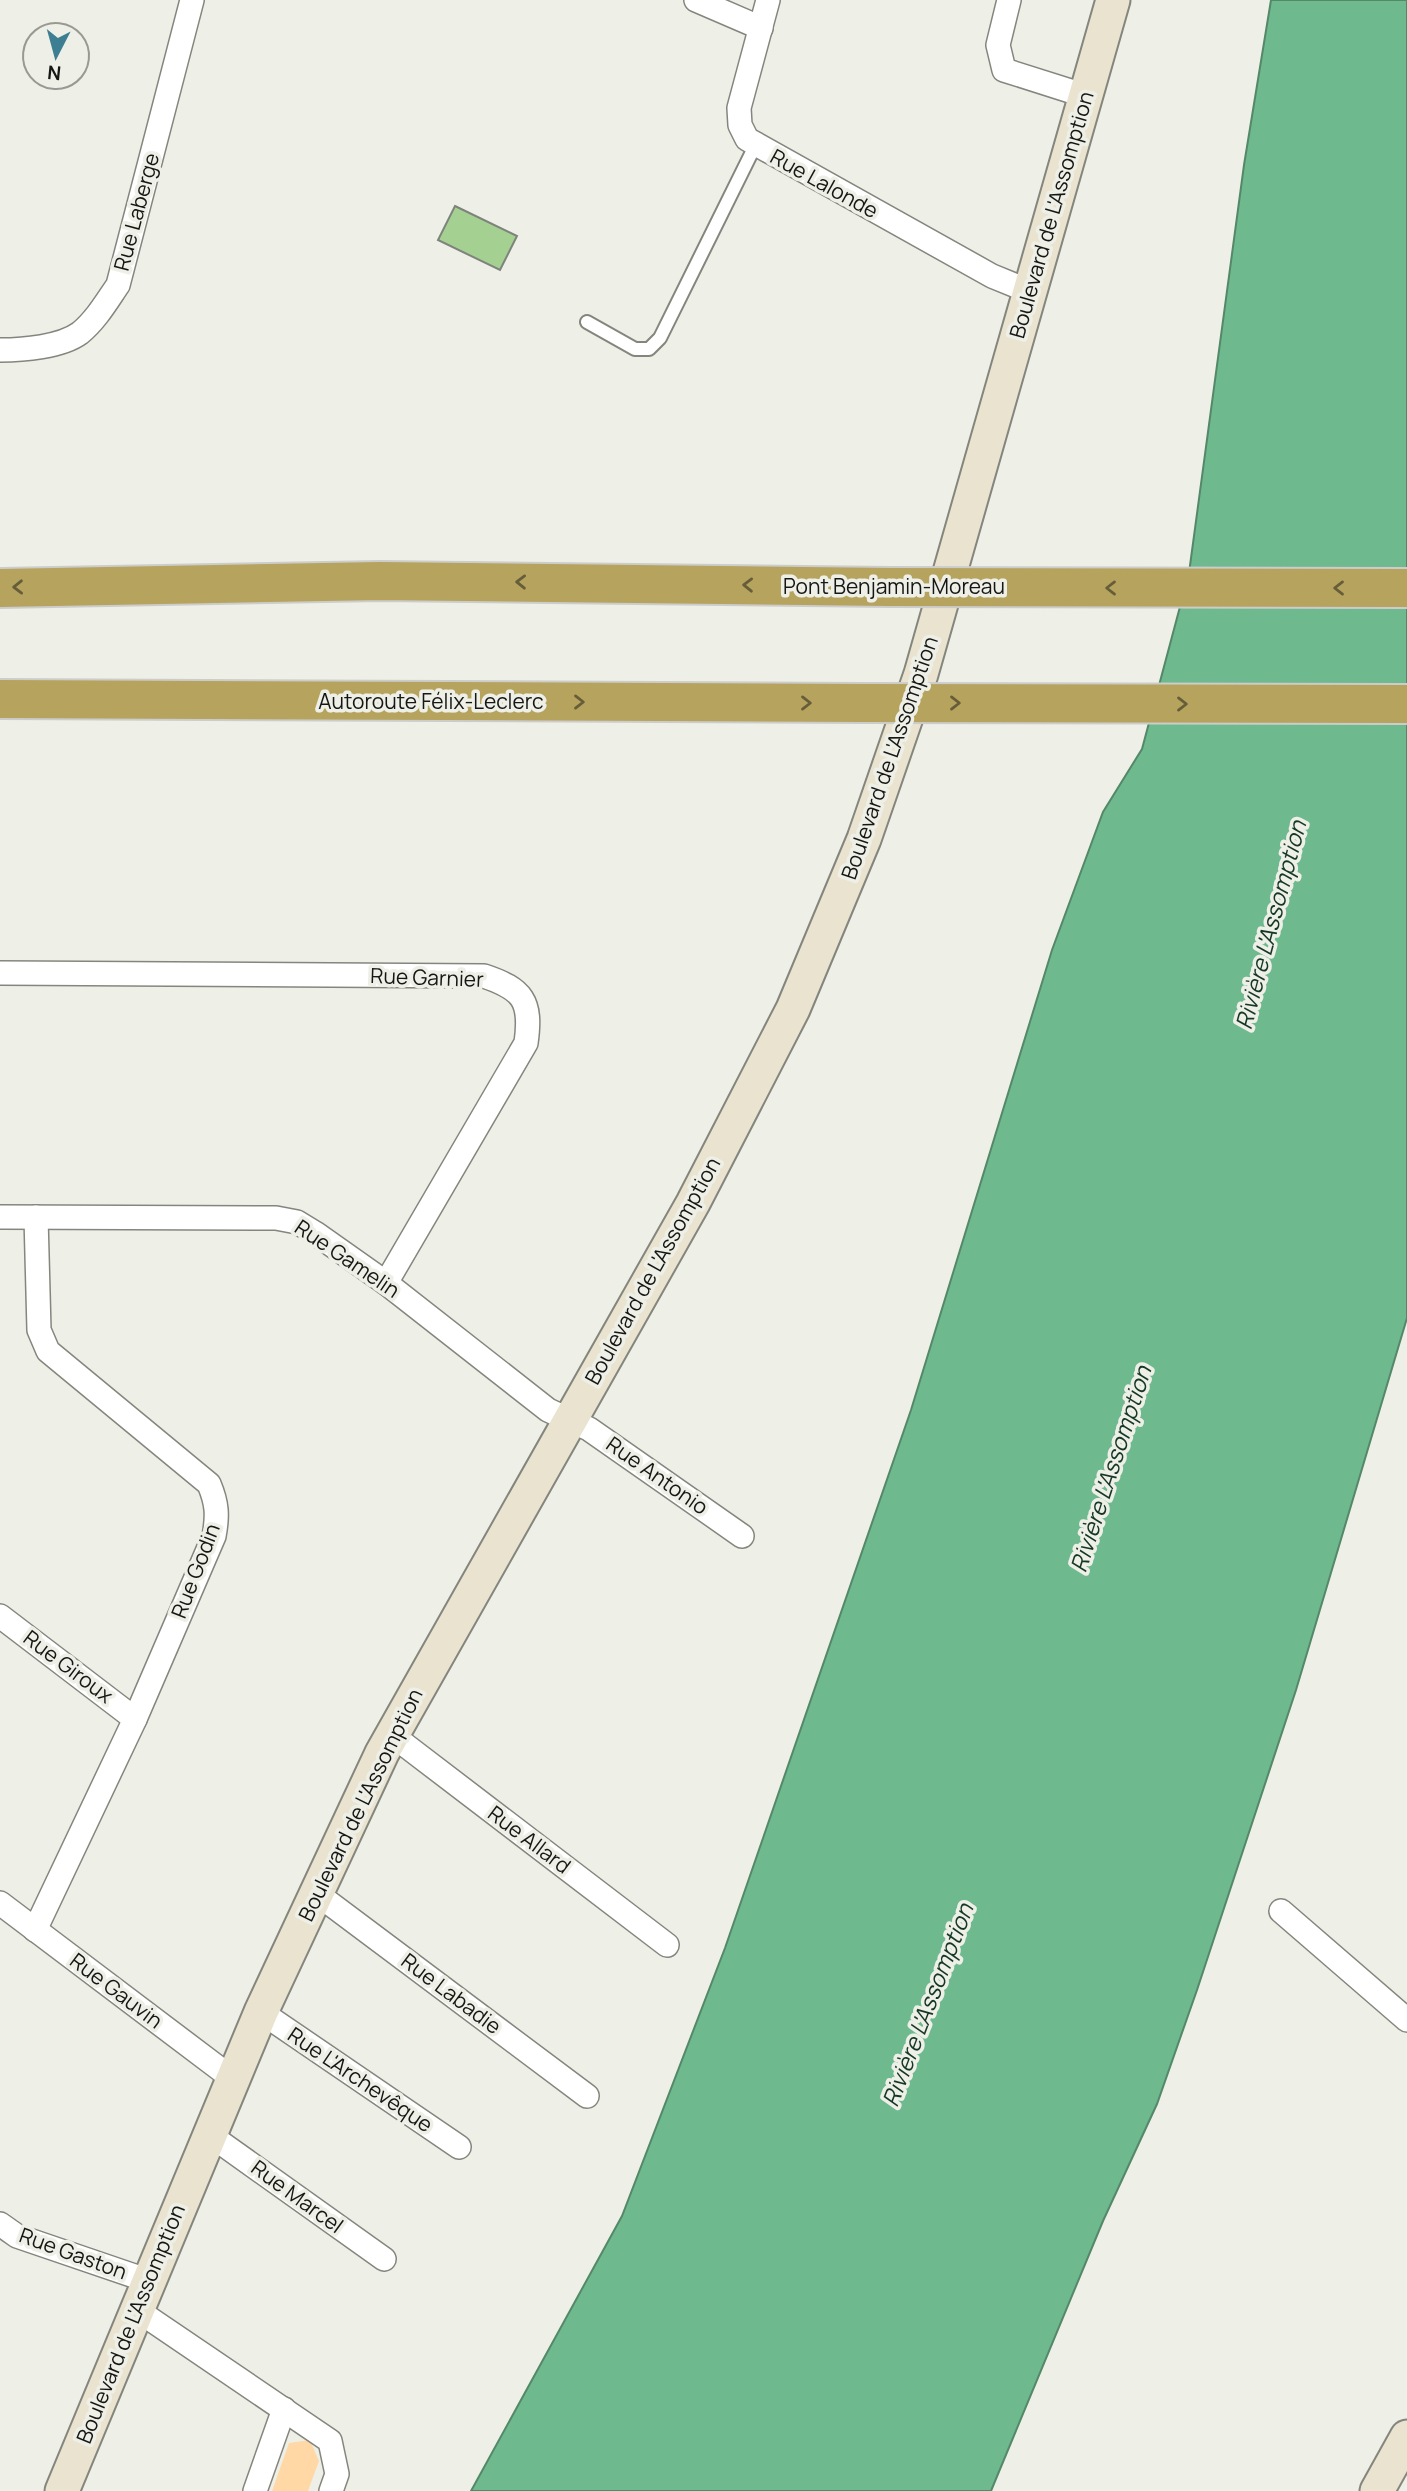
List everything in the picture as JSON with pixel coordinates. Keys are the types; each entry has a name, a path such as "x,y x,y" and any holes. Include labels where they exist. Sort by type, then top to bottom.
{"highway":[{"path":"0,561 380,581"},
{"path":"0,587 380,581"},
{"name":"Pont Benjamin-Moreau","path":"380,581 890,587 1407,588"},
{"name":"Autoroute Félix-Leclerc","path":"0,699 219,702 1407,704"},
{"path":"0,712 219,702"}],"street":[{"name":"Rue Laberge","path":"0,350 52,343 79,334 102,310 118,285 192,0"},
{"path":"696,0 761,29"},
{"name":"Rue Lalonde","path":"768,0 739,108 744,134 755,146 992,276 1031,292"},
{"path":"1009,0 998,45 1004,70 1086,96"},
{"name":"Boulevard de L'Assomption","path":"62,2491 261,2012 392,1735 741,1114 803,986 847,884 921,674 1113,0"},
{"name":"Rue Garnier","path":"0,973 484,976 510,985 526,1003 530,1019 526,1043 386,1283"},
{"name":"Rue Gamelin","path":"0,1217 276,1217 296,1222 386,1283 548,1410 569,1419"},
{"name":"Rue Godin","path":"35,1930 135,1719 214,1536 217,1503 209,1484 48,1351 39,1330 36,1217"},
{"name":"Rue Antonio","path":"569,1419 620,1449 742,1536"},
{"name":"Rue Giroux","path":"0,1616 135,1719"},
{"name":"Rue Allard","path":"392,1735 667,1945"},
{"name":"Rue Labadie","path":"316,1893 587,2096"},
{"name":"Rue Gauvin","path":"0,1903 233,2079"},
{"path":"1281,1911 1407,2020"},
{"name":"Rue L'Archevêque","path":"261,2012 459,2147"},
{"name":"Rue Marcel","path":"210,2135 384,2259"},
{"name":"Rue Gaston","path":"0,2224 17,2236 143,2296 284,2409 330,2441 337,2474 331,2491"},
{"path":"255,2491 284,2409"},
{"path":"1377,2491 1407,2437"}],"lane":[{"path":"587,322 635,349 649,349 660,338 755,146"}],"shaded area":[{"path":"310,2440 319,2461 308,2491 272,2491 289,2443"}],"water":[{"name":"Rivière L'Assomption","path":"1271,0 1407,0 1407,1318 1296,1690 1157,2104 1103,2221 991,2491 471,2491 622,2216 725,1948 911,1410 1052,950 1103,812 1142,749 1189,573 1244,165"}],"building":[{"path":"455,206 517,236 500,270 438,240"}]}
